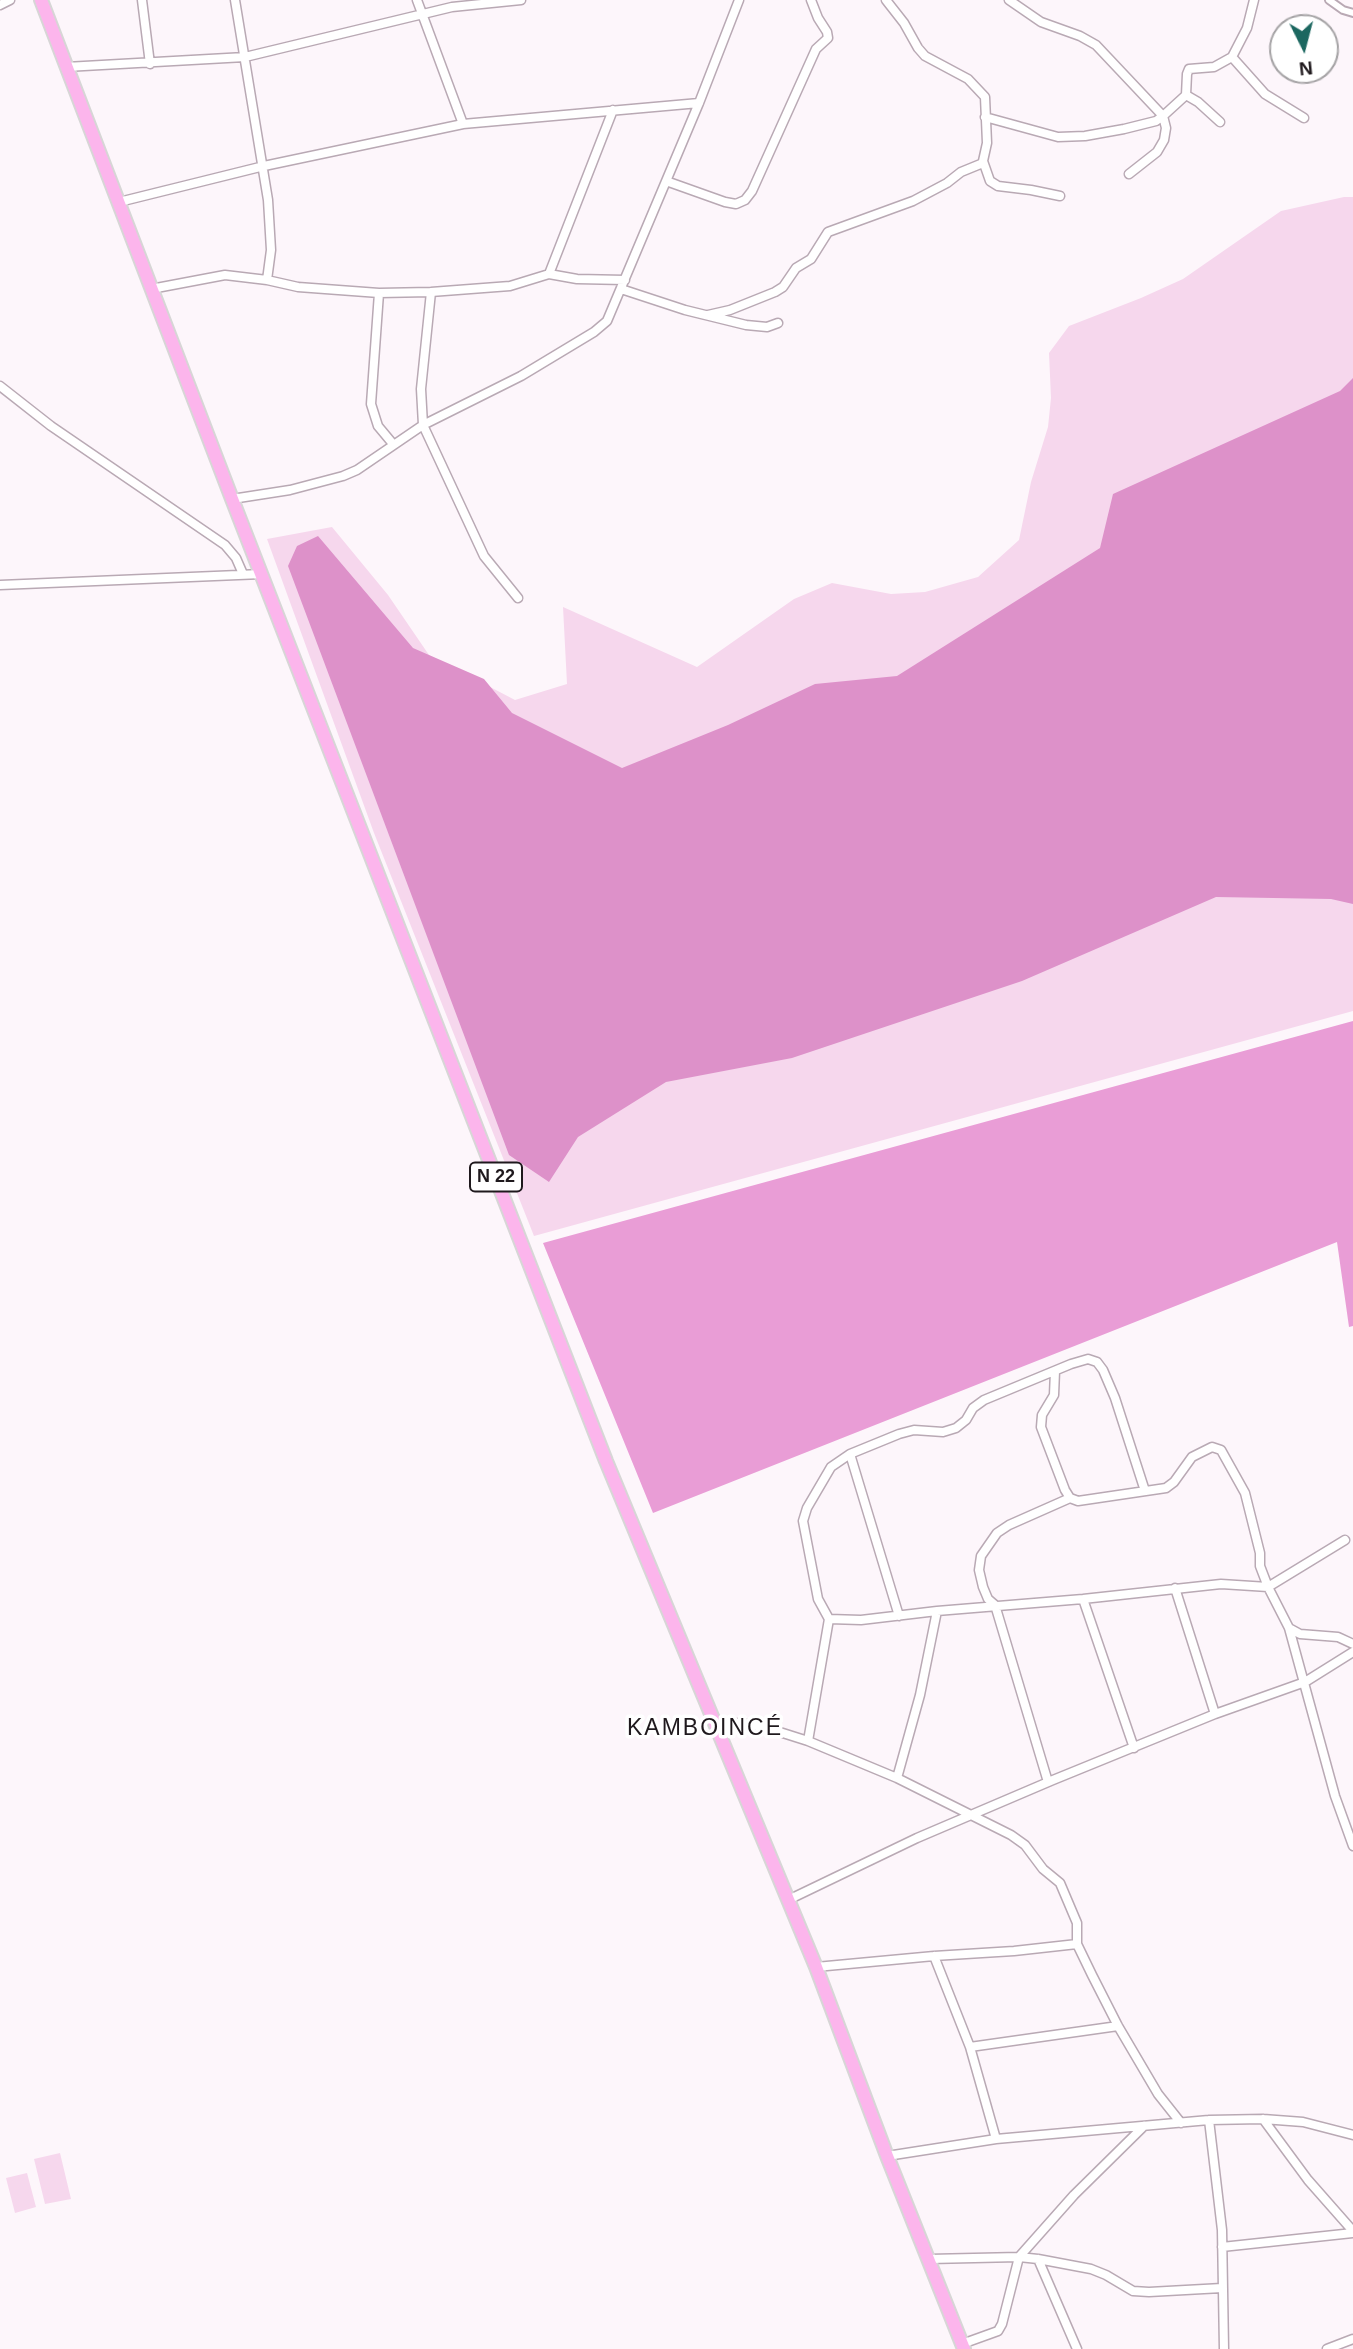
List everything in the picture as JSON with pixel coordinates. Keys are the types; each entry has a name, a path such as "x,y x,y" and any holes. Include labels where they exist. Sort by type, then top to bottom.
{"main road":[{"name":"N 22","path":"41,0 606,1461 816,1967 887,2156 963,2346"}],"street":[{"path":"0,5 10,0"},
{"path":"142,0 150,64"},
{"path":"235,0 264,166 271,250 267,280"},
{"path":"417,0 463,124"},
{"path":"66,67 245,57 452,7 521,0"},
{"path":"232,499 290,491 343,477 423,425 521,376 603,326 699,103 739,0"},
{"path":"666,181 725,202 736,204 745,201 757,181 816,49 828,38 811,0"},
{"path":"886,0 925,56 968,79 982,93 986,102 987,143 983,163 990,181 998,186 1060,196"},
{"path":"1009,0 1041,22 1080,36 1096,45 1163,116 1166,128 1161,146 1147,162 1129,174"},
{"path":"985,117 1058,137 1124,130 1156,121 1186,95 1188,71 1214,67 1232,57 1247,28 1254,0"},
{"path":"1329,0 1343,10 1353,13"},
{"path":"1232,57 1265,94 1304,118"},
{"path":"1186,95 1220,122"},
{"path":"119,202 264,166 463,124 699,103"},
{"path":"549,274 613,110"},
{"path":"708,315 730,310 783,287 796,268 811,259 828,232 913,201 947,183 961,172 983,163"},
{"path":"151,289 225,275 298,287 379,293 510,286 549,274 577,279 625,280"},
{"path":"621,289 685,310 757,327 778,323"},
{"path":"431,292 421,389 423,425 484,555 518,598"},
{"path":"379,293 372,404 378,426 393,444"},
{"path":"0,387 51,426 225,545 236,558 243,574"},
{"path":"0,585 261,574"},
{"path":"808,1741 829,1619 818,1600 803,1521 807,1508 831,1467 850,1454 906,1432 943,1432 956,1428 973,1408 984,1400 1088,1359 1097,1362 1103,1370 1115,1398 1145,1491"},
{"path":"1055,1370 1054,1395 1040,1420 1065,1490 1077,1501 1170,1486 1186,1463 1203,1450 1212,1447 1221,1450 1245,1493 1260,1553 1260,1566 1289,1629 1335,1796 1352,1841"},
{"path":"850,1454 899,1616"},
{"path":"1048,1782 995,1605 988,1599 979,1570 981,1556 997,1533 1070,1497"},
{"path":"829,1619 861,1620 1221,1584 1268,1587 1345,1540"},
{"path":"1175,1588 1215,1714"},
{"path":"1083,1599 1133,1748"},
{"path":"897,1778 920,1695 937,1611"},
{"path":"1289,1629 1300,1634 1338,1637 1353,1644"},
{"path":"788,1899 917,1838 1048,1782 1215,1714 1305,1682 1353,1652"},
{"path":"714,1724 742,1723 808,1741 897,1778 1010,1835 1024,1845 1060,1883 1077,1923 1076,1944 1118,2026 1158,2094 1181,2123"},
{"path":"816,1967 1076,1944"},
{"path":"934,1956 970,2047 996,2139"},
{"path":"970,2047 1118,2026"},
{"path":"887,2156 996,2139 1209,2120 1263,2119 1303,2122 1353,2135"},
{"path":"1263,2119 1308,2180 1353,2232"},
{"path":"1209,2120 1222,2247 1224,2349"},
{"path":"963,2346 998,2331 1019,2257 1074,2195 1144,2126"},
{"path":"1222,2247 1353,2232"},
{"path":"929,2259 1038,2259 1106,2274 1133,2291 1222,2288"},
{"path":"1038,2259 1077,2349"},
{"path":"1327,2349 1353,2339"}],"shaded area":[{"path":"1353,197 1353,1011 534,1236 374,833 267,539 332,527 388,595 429,655 515,700 567,684 563,607 697,667 794,599 832,583 891,594 925,592 978,577 1019,540 1031,482 1048,427 1051,398 1049,353 1069,326 1183,279 1281,211"},
{"path":"1353,378 1353,904 1331,899 1216,897 1022,981 792,1058 666,1082 578,1137 549,1182 509,1155 288,566 297,546 318,536 413,648 484,679 512,713 622,768 728,725 815,684 897,676 1100,548 1113,494 1340,391"},
{"path":"1353,1021 1353,1326 1349,1327 1337,1242 653,1513 543,1243"},
{"path":"60,2153 71,2199 45,2204 34,2159"},
{"path":"27,2173 36,2207 15,2213 6,2178"}],"district":[{"name":"KAMBOINCÉ","path":"705,1729"}]}
